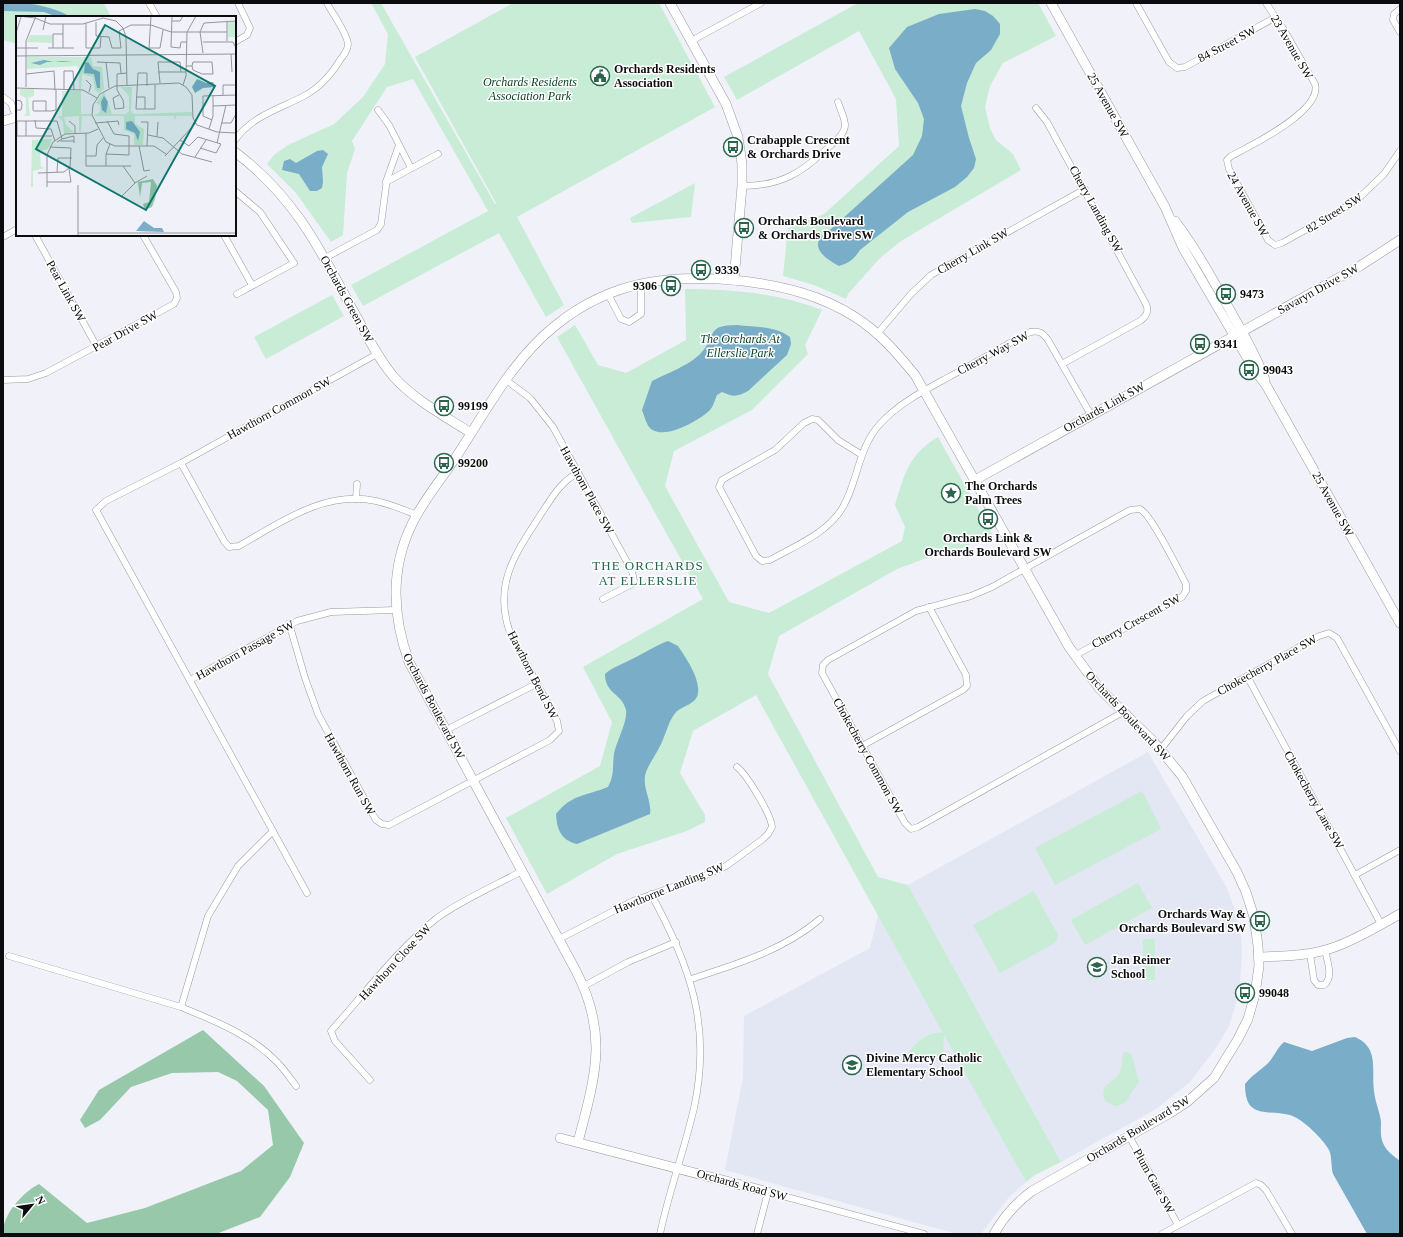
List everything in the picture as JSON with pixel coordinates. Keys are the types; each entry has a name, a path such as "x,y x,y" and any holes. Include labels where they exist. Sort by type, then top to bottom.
{"street":[{"path":"149,3 156,16"},
{"path":"236,41 247,35 250,28 238,3"},
{"path":"236,139 259,117 312,91 338,64 346,52 348,44 327,3"},
{"path":"670,3 726,104 736,127 741,150 742,186 734,280"},
{"path":"691,42 761,3"},
{"name":"25 Avenue SW","path":"1051,3 1165,207 1190,240 1238,333 1261,368 1266,385 1400,623"},
{"name":"84 Street SW","path":"1136,3 1169,62 1177,68 1185,66 1276,17"},
{"name":"23 Avenue SW","path":"1227,160 1231,156 1282,129 1313,99 1316,92 1315,84 1276,17 1266,3"},
{"path":"1400,8 1395,12 1393,17 1394,23 1400,32"},
{"path":"3,97 11,103 16,117 3,121"},
{"path":"742,186 763,185 777,182 797,173 817,159 845,129 845,121 838,102"},
{"name":"Cherry Landing SW","path":"1036,108 1047,122 1146,304 1147,314 1140,321 1062,364"},
{"path":"378,110 389,125 411,168"},
{"path":"325,258 377,230 381,224 386,182 399,145"},
{"name":"82 Street SW","path":"1275,245 1288,240 1338,212 1359,198 1384,174 1400,151"},
{"name":"Orchards Green SW","path":"236,153 277,188 302,219 377,354 404,387 471,433"},
{"path":"386,182 438,154"},
{"name":"24 Avenue SW","path":"1227,160 1229,169 1268,240 1275,245"},
{"name":"Cherry Link SW","path":"877,334 911,294 931,275 1084,188"},
{"path":"236,192 260,212 294,263 237,294"},
{"path":"3,237 16,230"},
{"name":"Pear Link SW","path":"36,236 97,347"},
{"name":"Pear Drive SW","path":"3,380 28,379 46,373 97,347 171,306 176,301 176,292 144,236"},
{"path":"225,236 252,286"},
{"name":"Savaryn Drive SW","path":"1238,333 1360,266 1400,240"},
{"name":"Orchards Boulevard SW","path":"578,1142 591,1096 597,1057 596,1025 589,999 584,986 559,939 409,662 399,634 395,610 395,582 398,565 406,540 417,515 520,360 550,330 581,307 608,294 641,284 672,278 734,280 781,286 811,295 855,317 877,334 901,357 925,391 1024,570 1074,656 1099,688 1160,749 1192,791 1242,882 1254,917 1259,957 1255,994 1248,1019 1214,1078 1187,1102 1032,1191 1006,1214 994,1234"},
{"path":"608,294 621,319 629,322 641,314 641,284"},
{"name":"Cherry Way SW","path":"925,391 1030,332 1036,331 1040,332 1048,340 1091,415"},
{"name":"Orchards Link SW","path":"975,480 1238,333"},
{"name":"Hawthorn Common SW","path":"190,680 96,510 106,501 181,463 377,354"},
{"name":"Hawthorn Place SW","path":"506,380 526,394 542,411 578,473 634,576 634,580 630,586 603,599"},
{"path":"862,455 838,440 818,420 812,418 804,423 775,450 722,480 719,487 756,556 762,561 770,560 811,537 842,515 862,455 874,432 881,422 899,407 925,391"},
{"path":"181,463 224,541 232,547 239,546 308,508 331,502 356,499 384,503 417,515"},
{"name":"Hawthorn Bend SW","path":"473,779 550,740 559,731 557,721 515,645 506,621 504,610 505,585 516,552 555,493 567,480 578,473"},
{"path":"356,499 357,484"},
{"name":"Cherry Crescent SW","path":"1024,570 1130,510 1140,509 1147,514 1186,584 1185,594 1074,656"},
{"name":"Chokecherry Common SW","path":"1024,570 979,593 929,607 911,614 823,665 823,676 905,822 911,829 932,820 1123,712"},
{"path":"862,746 963,690 967,686 966,675 929,607"},
{"name":"Hawthorn Passage SW","path":"190,680 289,623 331,612 395,610"},
{"name":"Hawthorn Run SW","path":"289,623 304,678 318,714 379,823 389,824 473,779"},
{"name":"Chokecherry Place SW","path":"1160,749 1197,705 1319,636 1331,633 1338,638 1400,751"},
{"name":"Chokecherry Lane SW","path":"1247,676 1381,924"},
{"path":"190,680 307,893"},
{"path":"446,730 536,684"},
{"name":"Hawthorne Landing SW","path":"559,939 614,910 651,894 704,876 726,866 771,831 772,823 770,817 747,778 737,767"},
{"path":"181,1007 208,916 238,866 273,831"},
{"path":"1355,875 1400,850"},
{"name":"Hawthorn Close SW","path":"370,1080 335,1041 331,1031 414,938 433,921 448,911 522,870"},
{"path":"651,894 676,942 691,979 699,1022 700,1063 694,1107 660,1234"},
{"path":"1259,957 1310,954 1325,950 1348,942 1400,914"},
{"path":"691,979 732,966 769,950 808,929 820,919"},
{"path":"584,986 628,962 676,942"},
{"path":"1310,954 1314,980 1318,985 1324,985 1328,982 1329,977 1325,950"},
{"path":"9,956 181,1007 221,1024 247,1038 277,1062 296,1086"},
{"name":"Plum Gate SW","path":"1129,1136 1178,1225"},
{"name":"Orchards Road SW","path":"560,1138 924,1234"},
{"path":"1162,1234 1256,1183 1261,1185 1266,1190 1292,1234"},
{"path":"757,1234 768,1192"}],"shaded area":[{"name":"Jan Reimer School","path":"1148,752 1227,888 1235,910 1241,935 1242,952 1240,982 1236,1004 1229,1026 1216,1048 1190,1082 1156,1109 1061,1162 908,885"},
{"name":"Divine Mercy Catholic Elementary School","path":"878,915 1026,1182 1009,1197 981,1234 957,1234 725,1170 743,1077 744,1016 870,948"}],"green space":[{"path":"3,3 104,3 110,16 16,16 16,44 3,40"},
{"name":"Orchards Residents Association Park","path":"371,3 381,3 495,204 496,203 415,57 513,3 659,3 715,107 517,217 564,305 546,317 499,233 363,306 351,285 488,211 413,79 387,87 352,141 355,149 347,173 343,235 331,242 296,193 267,164 274,155 288,145 334,124 363,97 385,64 388,34"},
{"path":"858,3 1038,3 1056,36 1003,63 990,86 985,107 990,128 996,140 1013,154 1021,170 901,241 880,258 848,294 846,299 814,285 783,276 788,228 824,214 899,146 896,99 859,31 737,100 724,77"},
{"path":"695,183 691,217 632,223 630,218"},
{"name":"The Orchards At Ellerslie Park","path":"685,289 755,293 805,304 822,310 805,345 808,354 752,410 674,451 665,486 729,602 769,613 902,541 905,527 895,505 901,484 914,458 928,444 938,437 992,534 954,552 924,559 897,569 779,636 768,674 878,877 908,885 1061,1162 1035,1175 1026,1182 944,1035 943,1052 925,1062 907,1056 909,1051 922,1039 933,1034 943,1033 756,695 693,731 680,773 705,815 705,822 687,831 617,854 547,894 506,818 600,766 612,722 583,667 703,599 557,337 575,325 598,365 626,373 686,340"},
{"path":"332,295 344,316 266,359 254,337"},
{"path":"1142,791 1161,829 1055,885 1035,848"},
{"path":"1138,883 1152,908 1085,945 1071,920"},
{"path":"1034,891 1058,935 1056,942 1000,973 973,925"},
{"path":"1143,939 1155,939 1155,980 1143,980"},
{"path":"203,1030 264,1086 304,1143 290,1177 260,1217 216,1234 3,1234 6,1219 20,1198 39,1184 87,1223 145,1208 241,1171 273,1145 268,1110 237,1081 218,1072 172,1073 131,1087 100,1120 85,1128 80,1120 99,1090"},
{"path":"1124,1052 1131,1053 1139,1081 1125,1103 1115,1106 1105,1101 1103,1093 1107,1085 1119,1073 1122,1067"}],"water":[{"path":"3,3 19,3 47,7 68,16 55,16 44,12 3,11"},
{"path":"975,9 985,11 993,16 1000,24 1000,34 991,50 976,63 967,83 961,106 976,159 974,168 967,177 955,187 908,212 860,250 856,256 846,264 839,266 822,254 818,244 819,239 913,155 922,136 924,119 918,103 895,69 889,48 907,27 939,14"},
{"path":"323,150 328,154 322,167 322,188 317,191 310,191 299,174 282,170 284,161 290,159 296,163 317,151"},
{"path":"737,325 771,329 784,333 790,337 791,344 787,355 748,391 738,395 729,395 722,392 717,395 710,410 697,420 671,431 655,431 649,427 642,410 652,381 684,365 701,353 716,329 720,327"},
{"path":"668,641 678,646 688,662 697,681 698,693 695,700 676,712 673,716 646,772 645,782 650,804 650,814 577,844 567,840 561,834 557,825 556,814 562,807 574,799 608,787 612,774 615,749 624,726 626,710 624,704 608,686 605,674"},
{"path":"1355,1037 1368,1047 1373,1060 1375,1099 1381,1122 1381,1135 1384,1146 1400,1161 1400,1234 1367,1234 1333,1174 1330,1152 1322,1140 1295,1117 1281,1113 1258,1111 1249,1103 1246,1095 1245,1084 1269,1062 1284,1042 1312,1051 1347,1038"}],"place":[{"name":"Orchards Residents Association","path":"600,76"},
{"name":"Crabapple Crescent & Orchards Drive","path":"733,147"},
{"name":"Orchards Boulevard & Orchards Drive SW","path":"744,228"},
{"name":"9339","path":"701,270"},
{"name":"9306","path":"671,286"},
{"name":"9473","path":"1226,294"},
{"name":"9341","path":"1200,344"},
{"name":"99043","path":"1249,370"},
{"name":"99199","path":"444,406"},
{"name":"99200","path":"444,463"},
{"name":"The Orchards Palm Trees","path":"951,493"},
{"name":"Orchards Link & Orchards Boulevard SW","path":"988,519"},
{"name":"Orchards Way & Orchards Boulevard SW","path":"1260,921"},
{"name":"Jan Reimer School","path":"1097,967"},
{"name":"99048","path":"1245,993"},
{"name":"Divine Mercy Catholic Elementary School","path":"852,1065"}],"district":[{"name":"THE ORCHARDS AT ELLERSLIE","path":"648,572"}]}
